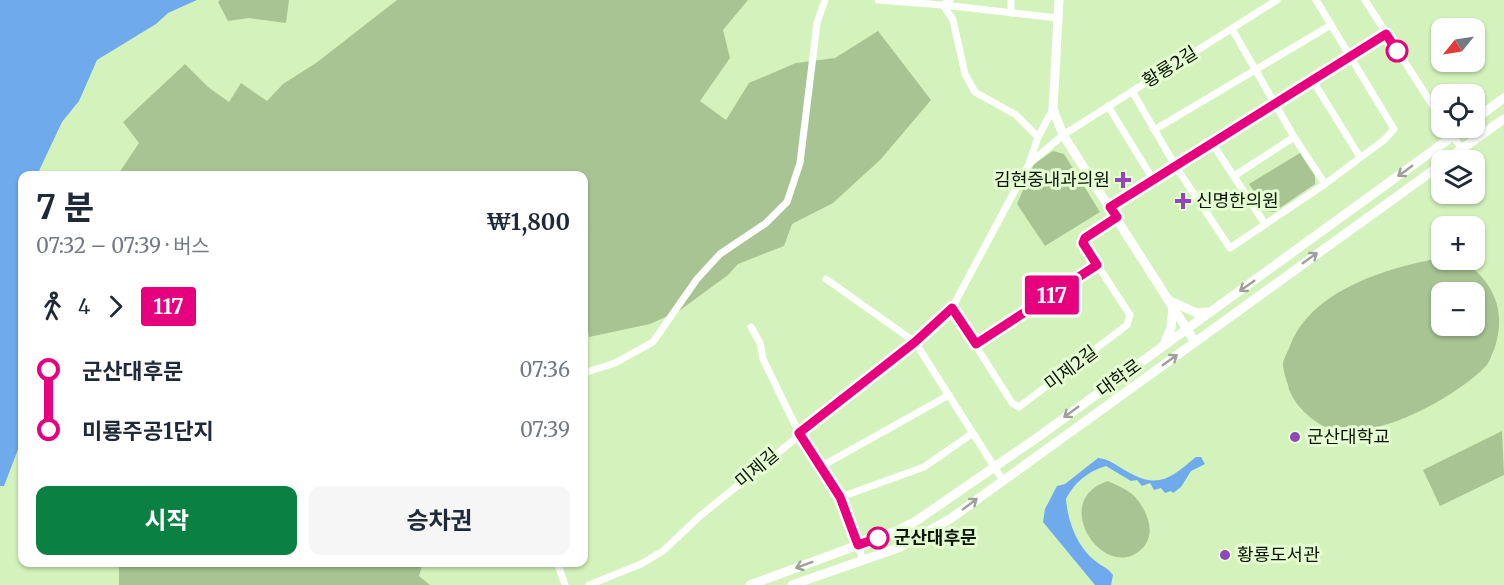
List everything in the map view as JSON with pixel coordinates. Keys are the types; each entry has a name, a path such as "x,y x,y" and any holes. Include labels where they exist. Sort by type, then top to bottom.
{"street":[{"path":"588,372 615,363 653,342 697,279 720,255 766,223 787,202 800,164 816,23 825,0"},
{"path":"878,0 947,2 1057,18"},
{"path":"1011,0 1011,13"},
{"path":"1059,0 1053,109 1063,135 1195,342"},
{"name":"황룡2길","path":"1063,135 1277,0"},
{"path":"1132,91 1176,167 1230,248 1325,184 1384,140 1394,129 1316,0"},
{"path":"1365,0 1431,103"},
{"path":"947,2 965,74 975,92 1016,115 1038,137"},
{"path":"1154,130 1331,25"},
{"path":"1232,28 1294,137 1325,184"},
{"path":"1110,207 1386,34"},
{"path":"1312,81 1360,157"},
{"path":"1485,112 1504,98"},
{"path":"1108,106 1154,181"},
{"path":"1029,164 1038,137 1053,109"},
{"path":"1454,138 1462,149 1504,119"},
{"name":"미제길","path":"589,585 641,564 663,551 700,516 799,433 915,342 952,308 1029,164 1063,135"},
{"path":"1234,176 1294,137"},
{"name":"대학로","path":"750,585 916,521 1210,312 1441,138"},
{"path":"1212,143 1265,224"},
{"name":"대학로","path":"792,585 898,548 924,535 1431,172"},
{"name":"미제2길","path":"952,308 1012,403 1019,407 1127,325 1130,315 1083,243 1085,238 1117,217"},
{"path":"976,344 1097,265"},
{"path":"826,279 915,342 1002,479"},
{"path":"1171,303 1197,313 1210,312"},
{"path":"1161,347 1171,328 1171,303"},
{"path":"751,327 760,343 762,359 799,433 840,497 863,560"},
{"path":"822,466 949,395"},
{"path":"840,497 924,467 973,433"},
{"path":"559,567 565,585"}],"green space":[{"path":"220,0 289,0 286,23 249,18 228,21 218,2"},
{"path":"397,0 748,0 723,30 730,58 700,101 726,120 749,83 796,63 835,58 878,31 931,100 881,159 833,203 792,224 784,246 738,264 728,275 679,311 650,324 589,337 588,171 120,171 139,143 123,122 185,64 208,87 229,102 241,83 267,101 283,84 316,63"},
{"path":"1053,151 1064,154 1100,212 1045,246 1017,204 1034,164"},
{"path":"1300,153 1315,176 1315,184 1274,212 1267,211 1249,184"},
{"path":"1431,260 1431,270 1474,270 1477,272 1485,281 1491,290 1498,309 1499,329 1494,350 1487,364 1472,378 1455,391 1414,414 1370,429 1349,431 1324,426 1298,406 1290,392 1283,363 1290,346 1300,327 1315,310 1333,296 1375,275"},
{"path":"1502,431 1504,475 1440,506 1423,470"},
{"path":"1108,481 1132,494 1144,509 1147,517 1149,534 1147,542 1133,555 1119,557 1106,553 1095,544 1086,531 1082,517 1083,503 1092,490"},
{"path":"119,567 422,567 419,576 430,585 119,585"}],"water":[{"path":"0,0 197,0 168,13 156,24 97,60 79,101 62,122 39,171 18,171 18,449 4,486 0,486"},
{"path":"1196,457 1201,457 1205,464 1191,471 1181,487 1173,493 1171,491 1165,493 1161,488 1154,490 1150,483 1142,486 1137,480 1131,481 1106,466 1088,474 1069,493 1066,499 1067,508 1075,535 1091,557 1113,575 1111,585 1095,585 1043,522 1045,509 1057,486 1065,484 1098,458 1110,461 1139,477 1157,480 1172,475"}],"bus line":[{"name":"117","path":"878,538 858,545 840,497 799,433 915,342 952,308 976,344 1097,265 1083,243 1085,238 1117,217 1110,207 1386,34 1397,51"}],"place":[{"name":"김현중내과의원","path":"1123,180"},
{"name":"신명한의원","path":"1183,201"},
{"name":"군산대학교","path":"1295,437"},
{"name":"군산대후문","path":"878,538"},
{"name":"황룡도서관","path":"1225,555"}]}
